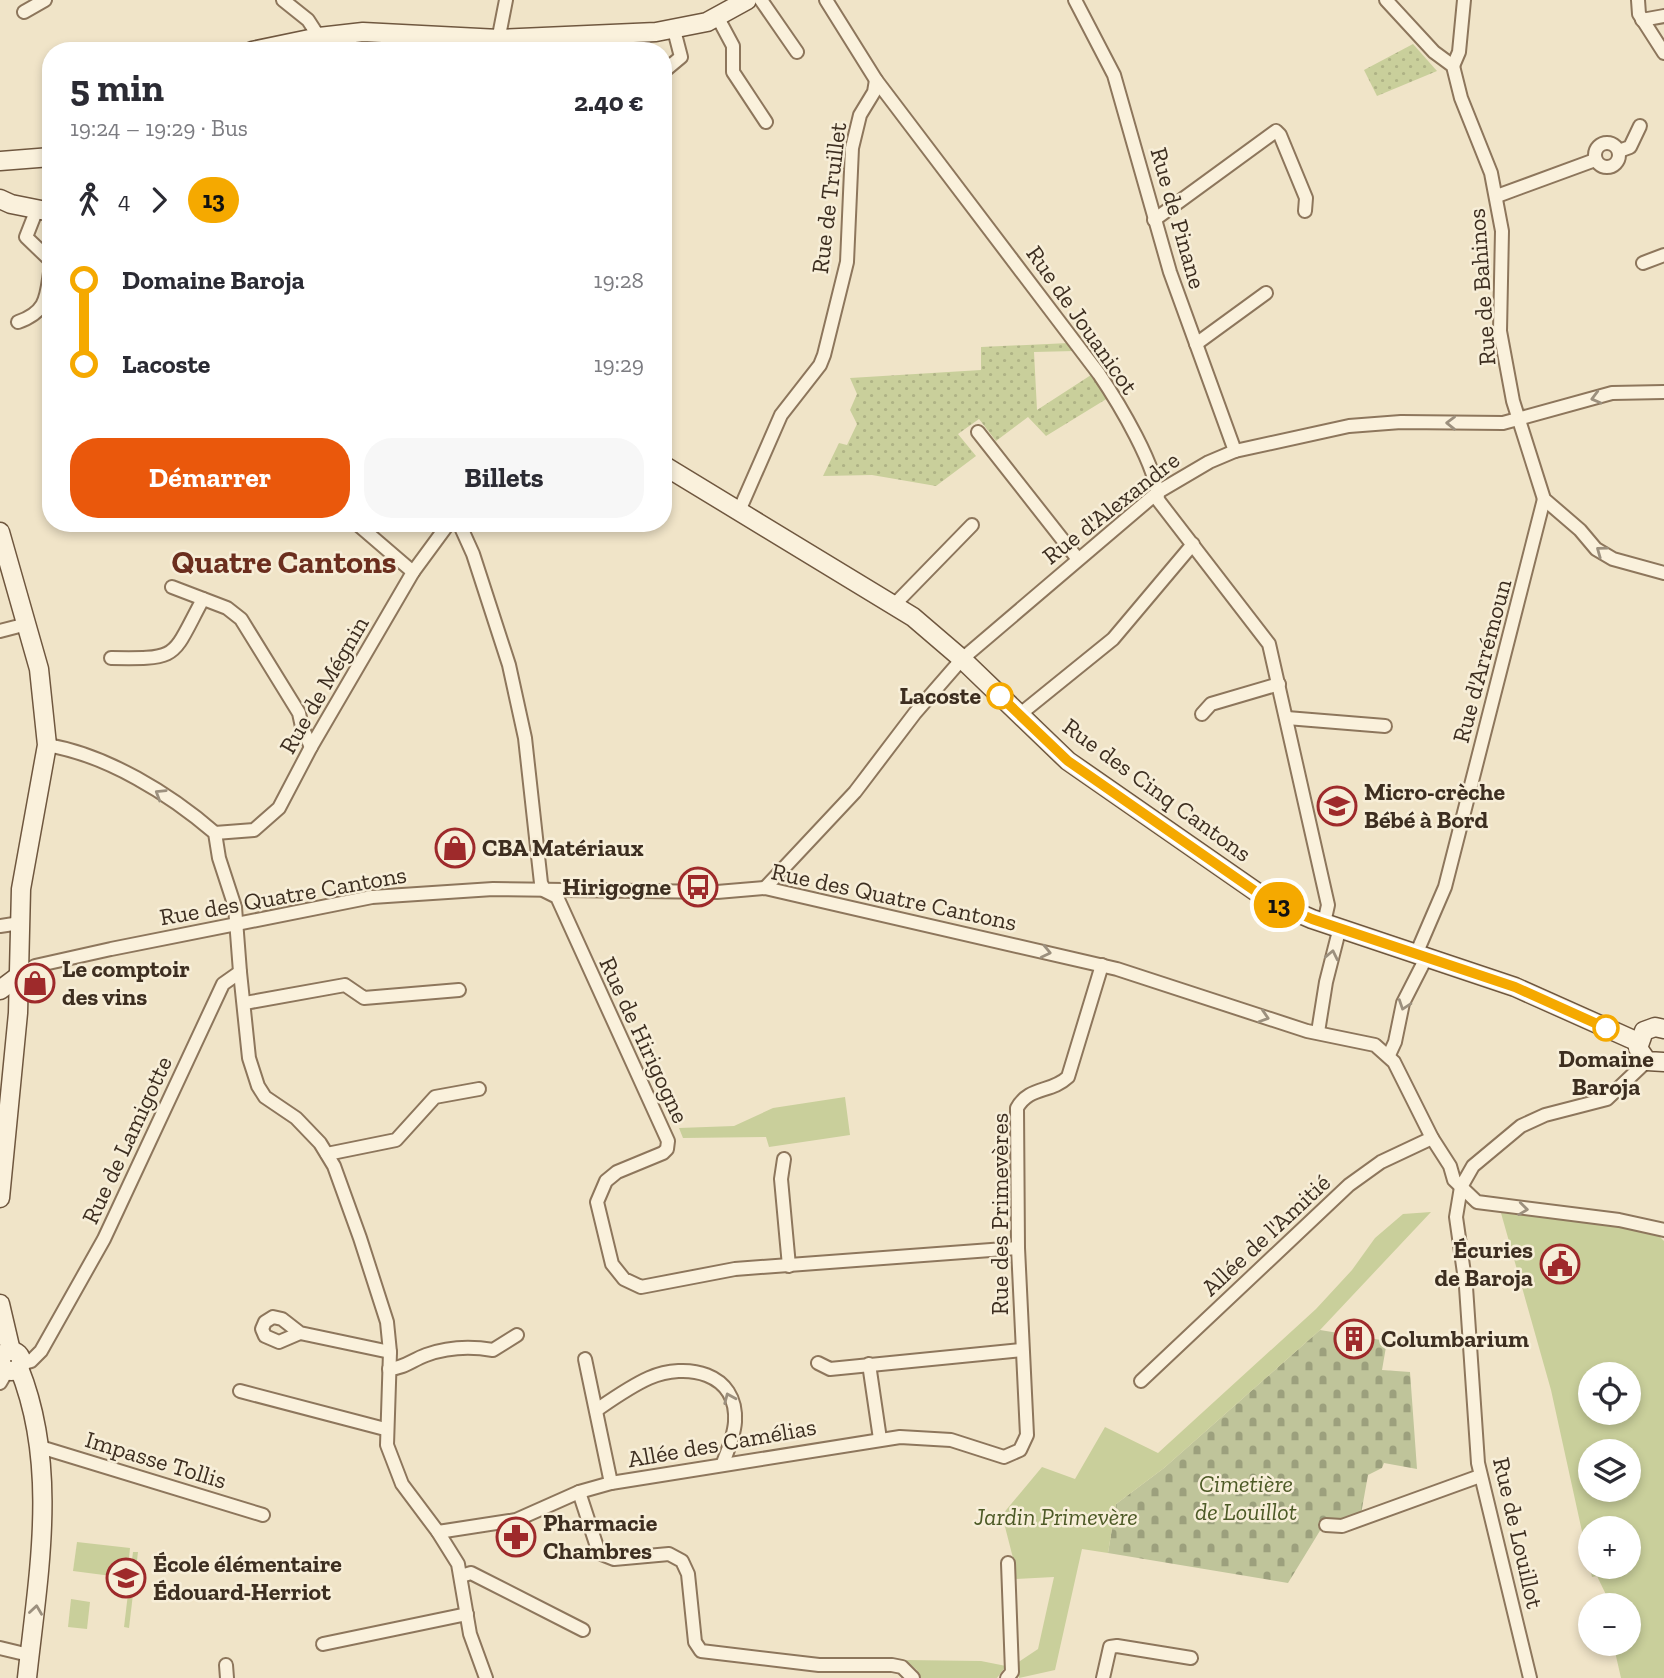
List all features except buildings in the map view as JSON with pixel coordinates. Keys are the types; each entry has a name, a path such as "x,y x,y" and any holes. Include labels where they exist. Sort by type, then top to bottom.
{"street":[{"path":"24,12 45,0"},
{"path":"283,0 309,20 307,42 377,33 467,42"},
{"path":"498,42 506,0"},
{"path":"532,42 674,30 718,18 747,0"},
{"path":"761,0 797,52"},
{"name":"Rue de Jouanicot","path":"826,0 876,80 1099,374 1120,408 1157,483 1158,500 1266,636 1287,718 1332,925 1318,1032"},
{"name":"Rue de Pinane","path":"1076,0 1114,75 1154,220 1235,452"},
{"path":"1386,0 1434,52 1453,66 1459,52 1464,0"},
{"path":"1638,0 1642,20 1664,53"},
{"path":"1642,20 1664,16"},
{"path":"718,18 733,46 733,72 765,122"},
{"path":"672,64 681,57 674,30"},
{"name":"Rue de Bahinos","path":"1453,66 1497,196 1502,231 1500,331 1518,420 1544,499"},
{"name":"Rue de Truillet","path":"739,511 781,415 820,365 824,355 847,262 852,148 860,115 874,92 876,80"},
{"path":"1497,196 1595,160 1600,145 1606,143 1619,151 1630,147 1640,127"},
{"path":"1154,220 1276,131 1306,198 1305,211"},
{"path":"0,161 42,158"},
{"path":"0,199 11,204 42,210"},
{"path":"42,213 26,237 42,252"},
{"path":"1643,263 1664,255"},
{"path":"1196,344 1266,293"},
{"path":"18,322 33,317 42,307"},
{"name":"Rue d'Alexandre","path":"765,888 855,792 915,713 962,659 1077,558 1158,492 1209,461 1235,452 1349,426 1401,422 1503,423 1612,393 1664,392"},
{"path":"978,432 1077,558"},
{"name":"Rue des Cinq Cantons","path":"672,470 894,605 962,659 1068,761 1268,900 1332,925 1515,987 1638,1042"},
{"path":"1544,499 1580,530 1596,549 1613,559 1664,573"},
{"name":"Rue d'Arrémoun","path":"1389,1055 1395,1042 1403,1003 1445,887 1544,499"},
{"path":"894,605 972,525"},
{"path":"366,532 413,572"},
{"name":"Rue de Mégnin","path":"215,834 254,830 271,818 413,572 442,532"},
{"name":"Rue de Hirigogne","path":"463,532 473,554 509,665 525,738 541,883 545,891 557,897 668,1141 667,1149 663,1153 617,1172 600,1190 598,1211 612,1264 618,1273 632,1285 651,1287 735,1269 1018,1248"},
{"path":"0,533 39,669 47,746 24,868 20,975 6,1072 0,1198"},
{"path":"1019,715 1113,639 1193,544"},
{"path":"172,587 227,608 241,619 299,713 311,747"},
{"path":"111,658 158,659 175,651 203,598"},
{"path":"0,631 27,624"},
{"path":"1202,714 1211,704 1279,684"},
{"path":"1287,718 1385,726"},
{"path":"47,746 108,764 189,813 215,834 219,858 235,907 249,1058 257,1086 265,1097 309,1130 327,1154 382,1303 390,1352 385,1429 397,1476 452,1552 461,1576 475,1652 486,1678"},
{"name":"Rue des Quatre Cantons","path":"20,975 35,966 235,923 391,895 493,889 717,892 765,888 1102,965 1318,1032 1363,1041 1389,1055"},
{"path":"0,926 20,923"},
{"name":"Rue des Primevères","path":"1017,1453 1023,1447 1027,1435 1018,1248 1017,1108 1028,1093 1055,1085 1068,1077 1102,965"},
{"name":"Rue de Lamigotte","path":"8,1365 37,1357 104,1238 223,984 240,972"},
{"path":"0,990 20,975"},
{"path":"246,1003 345,985 364,998 459,990"},
{"path":"1461,1187 1473,1166 1517,1129 1545,1115 1606,1099 1655,1061 1639,1053 1638,1042 1649,1028 1664,1029"},
{"path":"1389,1055 1461,1187 1477,1202 1619,1220 1664,1230"},
{"path":"327,1154 396,1140 435,1097 479,1089"},
{"name":"Allée de l'Amitié","path":"1141,1381 1349,1185 1381,1162 1432,1138"},
{"path":"784,1159 782,1179 789,1266"},
{"name":"Rue de Louillot","path":"1461,1187 1455,1217 1466,1287 1480,1476 1530,1678"},
{"path":"0,1304 8,1365 31,1398 37,1446 43,1541 27,1678"},
{"path":"300,1333 390,1352"},
{"path":"389,1368 401,1368 424,1356 469,1345 493,1350 517,1335"},
{"path":"818,1363 830,1368 1022,1350"},
{"path":"585,1359 598,1409 611,1483"},
{"path":"869,1364 880,1438"},
{"path":"598,1409 650,1377 674,1371 696,1371 715,1377 727,1390 735,1420 723,1463"},
{"path":"240,1391 385,1429"},
{"name":"Allée des Camélias","path":"438,1532 516,1520 579,1492 611,1483 880,1438 937,1437 999,1456 1017,1453"},
{"name":"Impasse Tollis","path":"37,1446 263,1515"},
{"path":"1326,1525 1342,1526 1480,1476"},
{"path":"579,1492 599,1553 614,1559 669,1553 681,1561 688,1574 695,1642 701,1651 819,1665 892,1665 902,1668 913,1678"},
{"path":"1007,1678 1012,1665 1008,1563"},
{"path":"461,1576 471,1573 583,1630"},
{"path":"323,1644 467,1614"},
{"path":"1102,1678 1110,1647 1191,1658"},
{"path":"0,1648 29,1655"}],"green space":[{"path":"1413,44 1437,71 1377,96 1364,70"},
{"path":"1069,343 1075,351 1034,352 1037,410 1091,375 1108,398 1046,436 1028,417 996,441 979,419 958,434 976,456 936,486 872,475 823,476 839,443 847,445 857,424 850,410 857,394 850,378 981,370 981,347"},
{"path":"845,1097 850,1135 769,1147 766,1137 683,1138 679,1128 734,1126 773,1108"},
{"name":"Jardin Primevère","path":"1431,1212 1320,1330 1164,1468 1116,1504 1108,1553 1082,1549 1055,1670 1019,1678 1017,1663 1038,1649 1054,1577 1014,1579 1013,1558 1002,1515 1042,1467 1075,1479 1105,1427 1158,1453 1316,1309 1352,1270 1375,1238 1403,1214"},
{"path":"1501,1213 1640,1227 1656,1233 1664,1241 1664,1678 1621,1678 1616,1656 1641,1656 1641,1593 1605,1593 1598,1579 1641,1579 1641,1516 1579,1516 1551,1390"},
{"name":"Cimetière de Louillot","path":"1320,1330 1387,1341 1382,1370 1410,1372 1417,1469 1384,1463 1382,1468 1368,1475 1361,1514 1340,1520 1323,1518 1321,1529 1288,1583 1108,1553 1116,1504 1164,1468"},
{"path":"77,1542 130,1548 127,1578 73,1571"},
{"path":"133,1552 138,1552 129,1628 124,1627"},
{"path":"71,1599 90,1602 87,1629 68,1627"},
{"path":"905,1660 981,1661 1006,1666 997,1678 919,1678 917,1670"}],"bus line":[{"name":"13","path":"1000,696 1068,761 1268,900 1312,919 1515,987 1606,1028"}],"place":[{"name":"Lacoste","path":"1000,696"},
{"name":"Micro-crèche Bébé à Bord","path":"1337,806"},
{"name":"CBA Matériaux","path":"455,848"},
{"name":"Hirigogne","path":"698,887"},
{"name":"Le comptoir des vins","path":"35,983"},
{"name":"Domaine Baroja","path":"1606,1028"},
{"name":"Écuries de Baroja","path":"1560,1264"},
{"name":"Columbarium","path":"1354,1339"},
{"name":"Pharmacie Chambres","path":"516,1537"},
{"name":"École élémentaire Édouard-Herriot","path":"126,1578"}],"district":[{"name":"Quatre Cantons","path":"284,562"}]}
